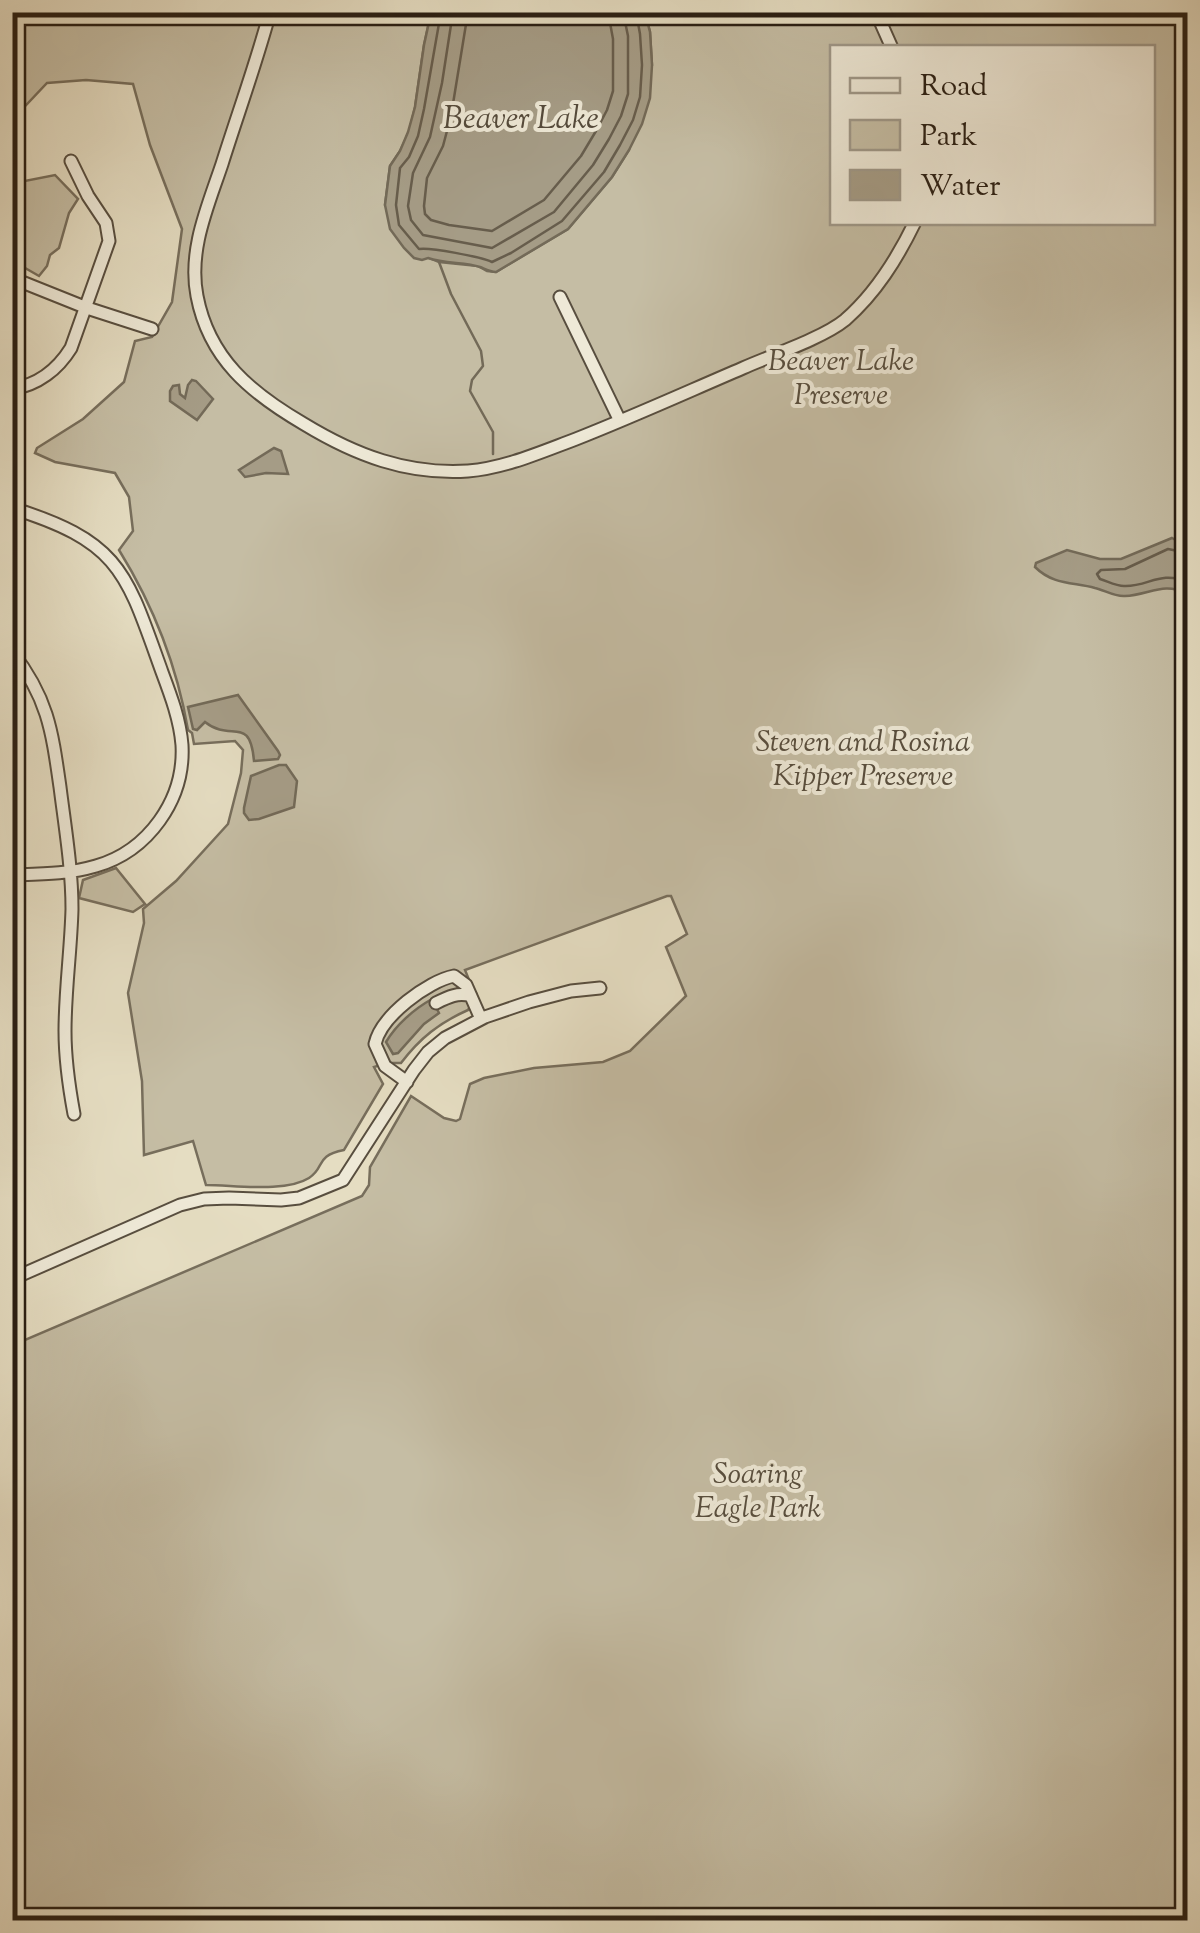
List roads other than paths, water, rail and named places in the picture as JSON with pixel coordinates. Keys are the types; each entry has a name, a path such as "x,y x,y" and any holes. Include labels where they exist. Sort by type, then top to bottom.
{"street":[{"path":"270,12 198,235 195,275 202,315 218,351 253,391 328,439 393,465 450,472 492,468 620,421 792,347 842,322 871,294 912,225"},
{"path":"876,12 891,45"},
{"path":"12,389 29,386 64,359 87,308 109,241 106,224 71,161"},
{"path":"12,278 152,329"},
{"path":"560,296 620,421"},
{"path":"12,508 64,526 92,542 115,565 138,604 176,711 182,750 173,798 161,820 138,846 105,863 71,872 12,875"},
{"path":"12,652 34,683 49,719 71,872 65,1030 74,1114"},
{"path":"406,1082 384,1066 376,1044 380,1030 395,1013 424,990 454,976 462,981 481,1019"},
{"path":"12,1279 180,1206 204,1199 300,1198 344,1180 406,1082 428,1052 445,1038 481,1019 528,1002 571,990 600,988"},
{"path":"436,1004 454,994 471,996"}],"water":[{"name":"Beaver Lake","path":"431,13 645,13 650,32 650,98 642,124 612,177 568,229 496,272 468,264 414,258 390,229 385,205 390,166 400,151 415,107"},
{"path":"192,380 213,399 197,420 170,401 173,386 179,385 185,398"},
{"path":"274,448 281,451 288,474 245,477 239,470"},
{"path":"1172,538 1187,546 1187,594 1164,589 1117,595 1056,580 1035,567 1036,563 1067,550 1100,559 1121,559"},
{"path":"238,695 278,751 278,759 254,761 244,734 214,728 205,722 193,729 188,707"},
{"path":"286,765 297,781 294,807 249,820 244,808 251,776"},
{"path":"432,999 439,1013 393,1054 386,1042 390,1036"}],"waterway":[{"path":"439,262 481,351 483,366 472,380 470,391 493,432 493,454"}],"park label":[{"name":"Beaver Lake Preserve","path":"841,379"},
{"name":"Steven and Rosina Kipper Preserve","path":"863,760"},
{"name":"Soaring Eagle Park","path":"758,1492"}]}
